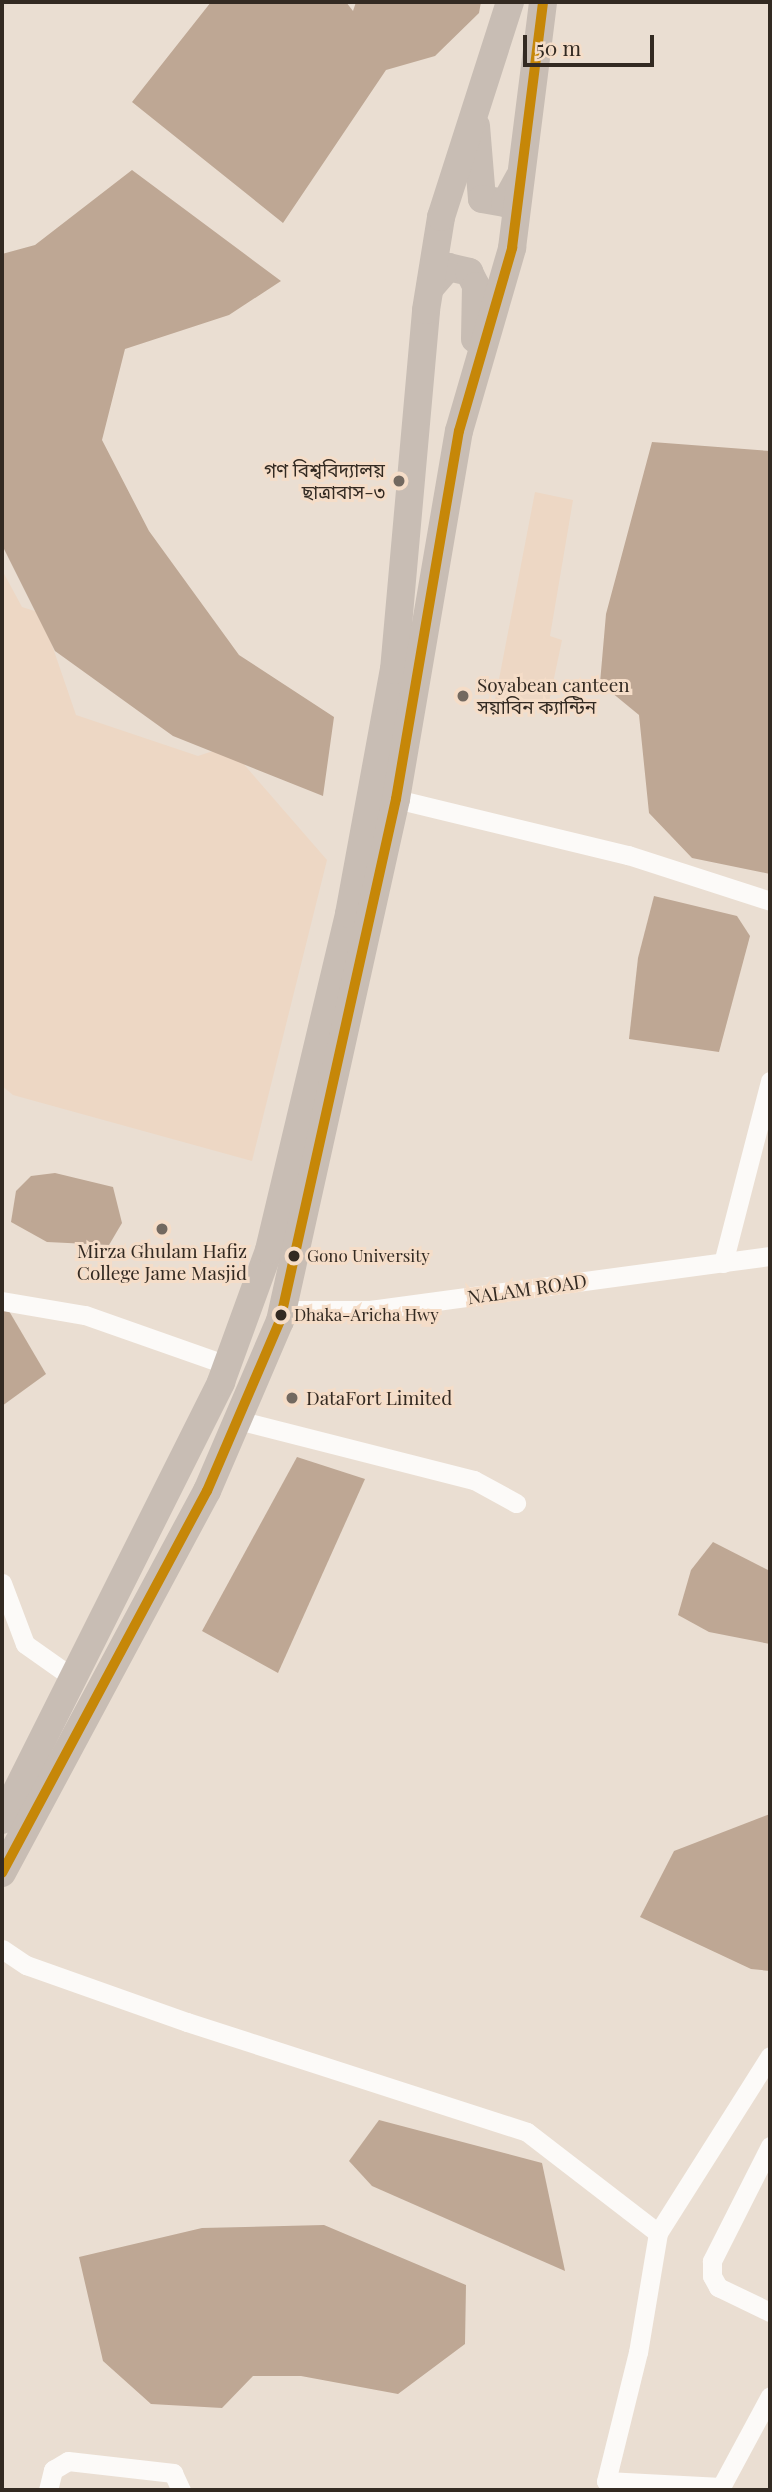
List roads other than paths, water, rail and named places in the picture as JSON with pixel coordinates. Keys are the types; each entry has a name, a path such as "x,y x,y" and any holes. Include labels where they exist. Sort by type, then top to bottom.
{"highway":[{"path":"2,1820 76,1680 227,1365 269,1250 349,914 394,670 430,288 441,217 477,97 510,2"},
{"path":"471,379 503,286 522,172 542,2"},
{"path":"477,97 482,199 505,203 522,172"},
{"path":"2,1873 242,1421 283,1310 396,800 471,379 476,286 469,272 448,267 430,288"}],"street":[{"path":"396,800 628,855 770,901"},
{"path":"723,1263 770,1081"},
{"name":"NALAM ROAD","path":"283,1310 370,1310 770,1256"},
{"path":"2,1301 85,1315 227,1365"},
{"path":"242,1421 474,1480 516,1503"},
{"path":"2,1583 25,1644 76,1680"},
{"path":"2,1949 26,1965 187,2022 527,2132 658,2233"},
{"path":"770,2056 658,2233 638,2352 602,2485 721,2487 770,2396"},
{"path":"770,2146 712,2261 712,2276 718,2287 770,2312"},
{"path":"48,2490 53,2470 68,2461 173,2473 181,2490"}],"place":[{"name":"গণ বিশ্ববিদ্যালয় ছাত্রাবাস-৩","path":"399,481"},
{"name":"Soyabean canteen সয়াবিন ক্যান্টিন","path":"463,696"},
{"name":"Mirza Ghulam Hafiz College Jame Masjid","path":"162,1229"},
{"name":"Gono University","path":"294,1256"},
{"name":"Dhaka-Aricha Hwy","path":"281,1315"},
{"name":"DataFort Limited","path":"292,1398"}]}
